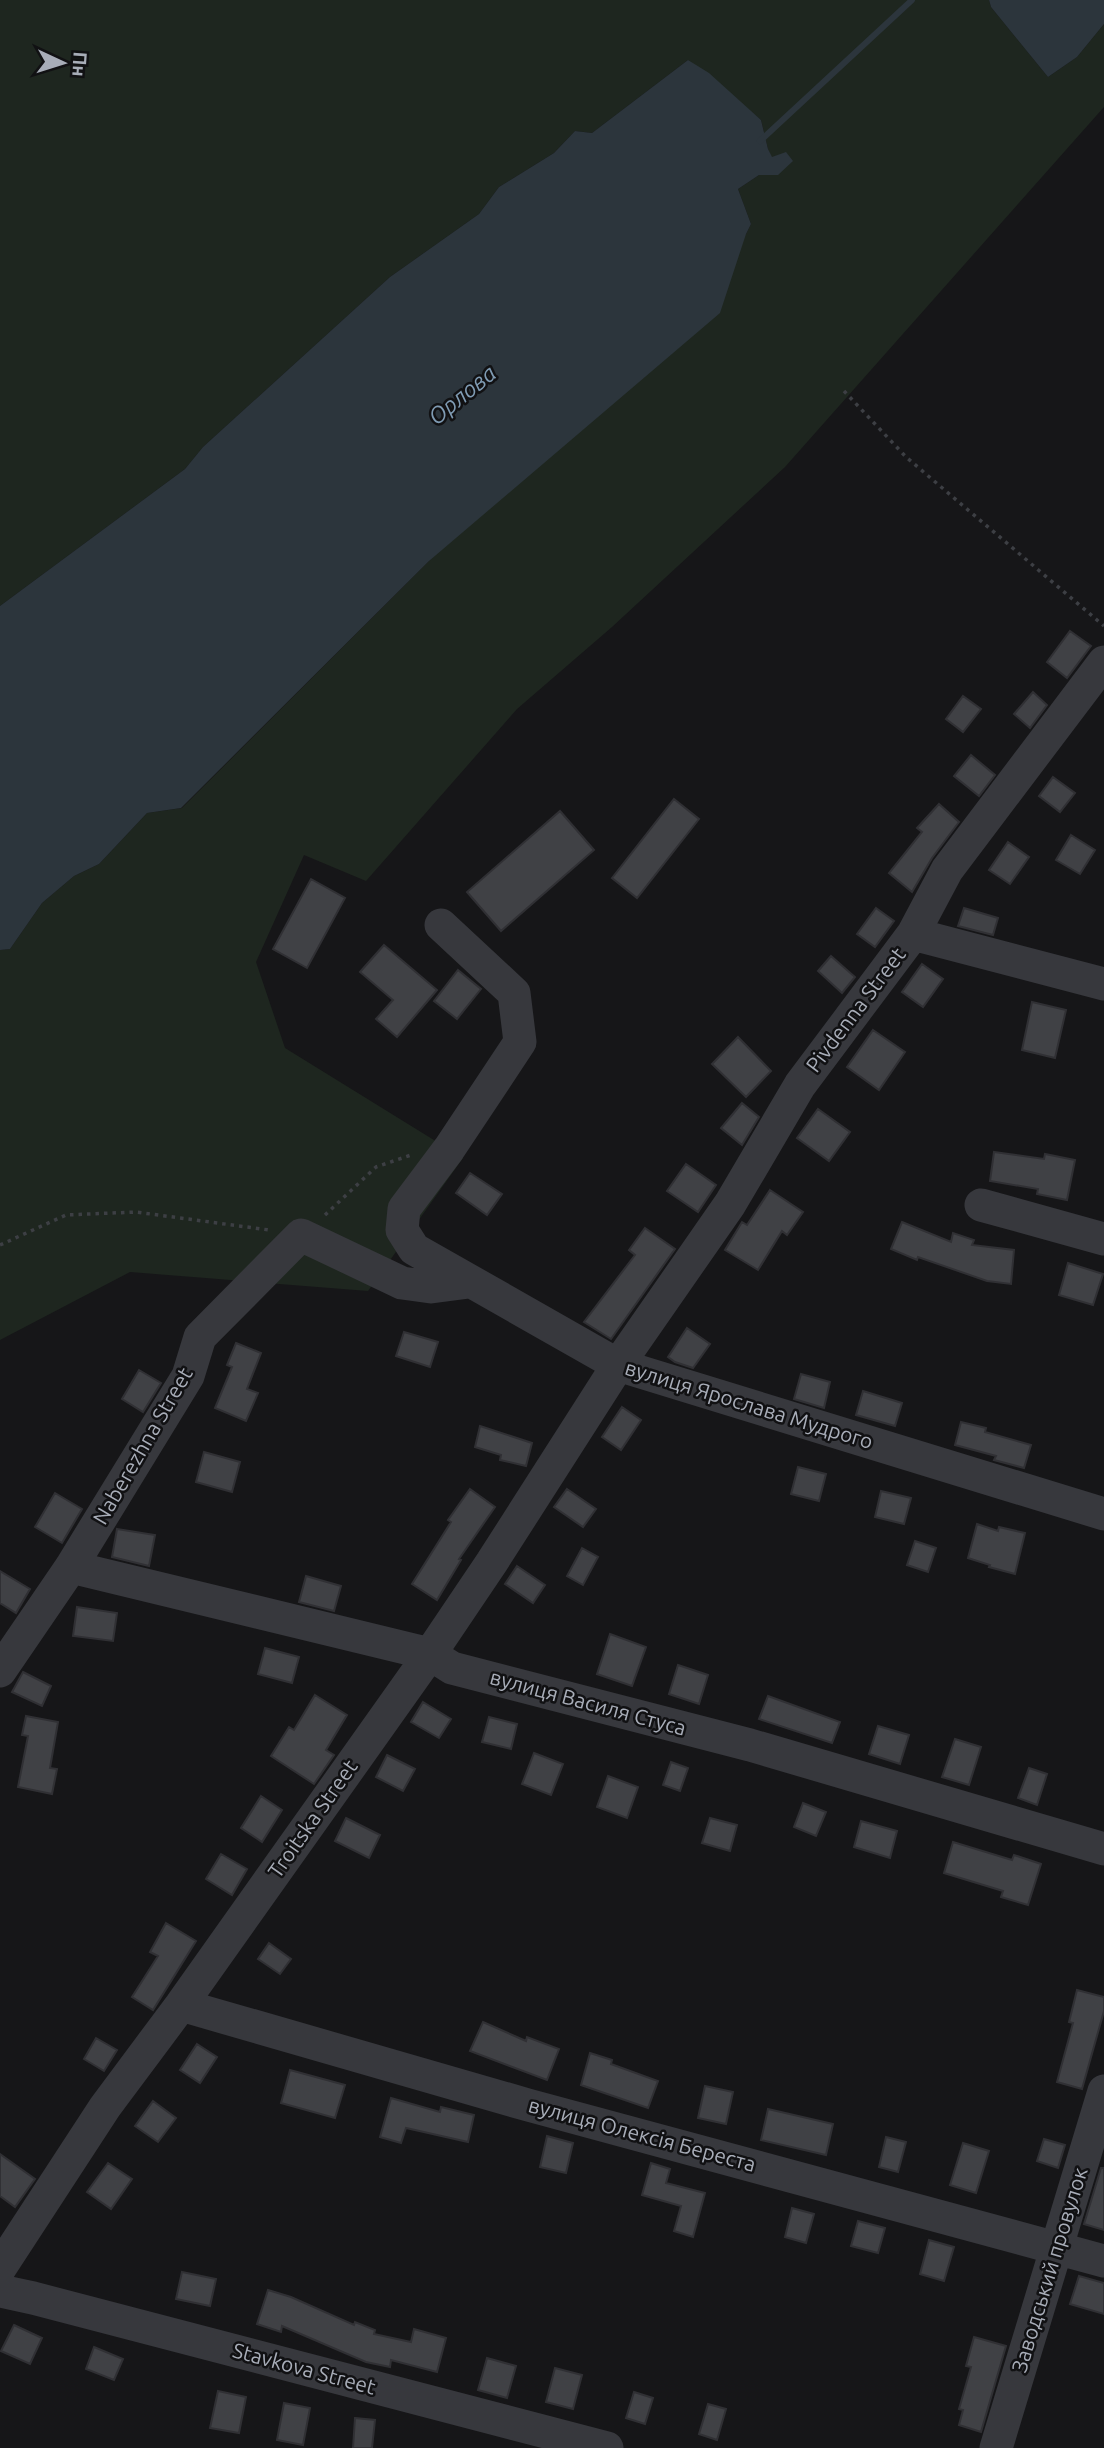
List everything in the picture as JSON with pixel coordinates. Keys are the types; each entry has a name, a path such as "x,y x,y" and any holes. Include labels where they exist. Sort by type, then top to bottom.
{"street":[{"name":"Pivdenna Street","path":"618,1365 730,1204 800,1086 913,934 947,870 1104,662"},
{"path":"440,1160 520,1042 514,993 441,925"},
{"path":"913,934 1104,984"},
{"name":"вулиця Ярослава Мудрого","path":"440,1160 404,1209 402,1230 414,1249 618,1365 1104,1514"},
{"path":"981,1205 1104,1238"},
{"path":"301,1235 402,1283 430,1287 469,1282"},
{"name":"Naberezhna Street","path":"0,1671 71,1567 188,1377 200,1337 301,1235"},
{"name":"Troitska Street","path":"1,2269 105,2107 430,1654 618,1365"},
{"name":"вулиця Василя Стуса","path":"71,1567 430,1654 452,1668 750,1745 1104,1849"},
{"name":"вулиця Олексія Береста","path":"181,2004 528,2105 1104,2261"},
{"name":"Заводський провулок","path":"996,2448 1104,2091"},
{"name":"Stavkova Street","path":"1,2269 33,2298 607,2448"}],"path":[{"path":"844,391 906,457 1104,626"},
{"path":"0,1245 66,1215 136,1212 301,1235 337,1206 376,1167 408,1154 440,1160"}],"shaded area":[{"path":"0,0 989,0 991,7 1048,77 1077,57 1104,24 1104,107 785,467 612,627 517,709 366,881 304,855 256,962 285,1048 463,1158 368,1291 130,1272 0,1340 0,950 10,949 42,903 74,876 99,864 147,813 182,808 429,561 746,234 751,224 738,189 759,175 778,175 761,120 688,60 592,133 575,131 554,153 499,187 479,214 390,277 203,447 185,469 0,606"}],"water":[{"path":"989,0 1104,0 1104,24 1077,57 1048,77 991,7"},
{"path":"688,60 709,73 761,120 772,157 786,152 793,161 778,175 759,175 738,189 751,224 720,313 429,561 181,808 147,813 99,864 74,876 42,903 10,949 0,950 0,606 185,469 203,447 390,277 479,214 499,187 554,153 575,131 592,133"}],"building":[{"path":"1070,631 1091,646 1067,678 1047,662"},
{"path":"1033,692 1047,705 1030,728 1014,714"},
{"path":"963,696 981,709 963,732 946,719"},
{"path":"971,755 995,775 979,796 954,776"},
{"path":"1053,777 1075,793 1060,812 1039,796"},
{"path":"674,799 699,819 637,898 612,878"},
{"path":"939,804 959,822 932,858 912,892 889,873 922,832 917,828"},
{"path":"560,811 594,850 501,931 467,892"},
{"path":"1071,835 1095,850 1080,874 1056,860"},
{"path":"1008,842 1029,857 1010,884 989,870"},
{"path":"311,879 345,898 307,968 273,949"},
{"path":"876,908 894,921 875,947 857,934"},
{"path":"964,908 998,918 993,935 958,926"},
{"path":"384,945 437,990 397,1037 376,1019 393,1000 360,972"},
{"path":"831,956 855,977 842,993 818,971"},
{"path":"922,964 943,979 923,1007 902,992"},
{"path":"458,970 481,989 457,1019 434,1001"},
{"path":"1032,1002 1066,1010 1055,1058 1022,1050"},
{"path":"873,1030 905,1052 879,1090 847,1067"},
{"path":"738,1037 771,1071 746,1097 712,1064"},
{"path":"742,1103 759,1117 742,1145 721,1128"},
{"path":"818,1109 850,1132 829,1161 797,1138"},
{"path":"994,1152 1044,1159 1045,1154 1075,1160 1067,1200 1037,1194 1038,1189 990,1181"},
{"path":"686,1164 716,1185 698,1212 667,1191"},
{"path":"470,1173 502,1194 487,1215 456,1193"},
{"path":"770,1190 803,1212 787,1235 782,1231 758,1270 725,1250 742,1222 747,1225"},
{"path":"902,1222 951,1242 953,1233 974,1240 972,1245 1014,1250 1011,1284 987,1281 918,1257 917,1260 891,1249"},
{"path":"645,1228 675,1249 611,1339 584,1322 635,1255 629,1250"},
{"path":"1068,1263 1103,1274 1093,1305 1059,1295"},
{"path":"687,1328 710,1344 693,1368 668,1357"},
{"path":"404,1332 438,1342 430,1367 396,1356"},
{"path":"236,1343 261,1353 247,1389 258,1393 246,1421 215,1408 232,1367 227,1365"},
{"path":"139,1370 161,1383 143,1412 122,1399"},
{"path":"801,1374 830,1382 824,1408 794,1399"},
{"path":"863,1391 902,1403 895,1426 856,1415"},
{"path":"622,1407 641,1420 621,1450 602,1437"},
{"path":"961,1422 986,1428 985,1432 1031,1445 1024,1468 994,1460 996,1456 955,1445"},
{"path":"480,1426 532,1443 526,1466 500,1460 501,1455 475,1447"},
{"path":"204,1452 240,1462 232,1492 196,1482"},
{"path":"798,1467 826,1474 819,1501 791,1494"},
{"path":"470,1489 495,1507 459,1559 461,1560 437,1600 412,1584 451,1522 448,1520"},
{"path":"567,1489 596,1509 583,1527 554,1507"},
{"path":"881,1491 911,1498 904,1524 875,1517"},
{"path":"55,1493 82,1509 62,1543 35,1527"},
{"path":"977,1524 998,1531 999,1527 1025,1533 1015,1574 968,1558"},
{"path":"117,1529 155,1535 149,1566 112,1557"},
{"path":"915,1541 936,1548 928,1572 907,1565"},
{"path":"582,1548 598,1557 583,1585 567,1576"},
{"path":"517,1566 545,1585 533,1603 505,1584"},
{"path":"0,1571 30,1589 16,1613 0,1603"},
{"path":"306,1576 341,1586 334,1611 299,1602"},
{"path":"77,1607 117,1613 113,1641 73,1636"},
{"path":"610,1634 646,1647 632,1686 597,1674"},
{"path":"265,1648 299,1657 292,1683 258,1674"},
{"path":"678,1665 708,1675 699,1704 669,1694"},
{"path":"23,1672 51,1686 42,1706 12,1692"},
{"path":"315,1695 347,1715 326,1750 334,1755 314,1784 271,1756 289,1727 294,1730"},
{"path":"768,1696 840,1722 832,1743 759,1719"},
{"path":"423,1702 451,1719 439,1738 411,1722"},
{"path":"26,1716 58,1722 50,1768 57,1769 52,1794 18,1787 28,1736 22,1735"},
{"path":"489,1717 517,1724 511,1749 482,1742"},
{"path":"878,1726 909,1735 900,1764 869,1754"},
{"path":"955,1739 981,1747 969,1785 942,1777"},
{"path":"534,1753 563,1764 551,1795 522,1784"},
{"path":"387,1755 415,1769 403,1791 376,1777"},
{"path":"671,1762 688,1768 680,1791 663,1785"},
{"path":"1029,1768 1047,1774 1037,1805 1018,1798"},
{"path":"608,1776 638,1787 627,1818 597,1807"},
{"path":"261,1796 282,1810 262,1842 241,1828"},
{"path":"803,1803 826,1812 816,1836 794,1827"},
{"path":"346,1818 380,1835 369,1858 335,1841"},
{"path":"710,1818 737,1825 730,1851 702,1843"},
{"path":"861,1821 897,1831 890,1858 854,1847"},
{"path":"953,1842 1012,1860 1014,1855 1041,1864 1028,1905 1001,1897 1003,1891 944,1873"},
{"path":"221,1854 247,1869 232,1895 206,1879"},
{"path":"166,1923 196,1941 153,2010 132,1997 158,1956 150,1952"},
{"path":"269,1943 291,1959 280,1974 258,1959"},
{"path":"1077,1990 1104,1997 1104,2011 1082,2089 1057,2082 1073,2023 1069,2022"},
{"path":"483,2022 526,2041 527,2037 559,2049 547,2080 470,2051"},
{"path":"96,2038 117,2050 104,2071 84,2059"},
{"path":"197,2044 217,2057 200,2083 180,2070"},
{"path":"590,2053 612,2060 611,2064 658,2081 648,2108 581,2085"},
{"path":"290,2070 345,2085 335,2118 281,2103"},
{"path":"705,2086 733,2092 726,2124 698,2118"},
{"path":"391,2098 440,2112 441,2107 474,2115 468,2142 406,2128 401,2143 380,2137"},
{"path":"153,2101 176,2118 158,2142 135,2126"},
{"path":"768,2109 833,2124 826,2155 761,2140"},
{"path":"547,2136 573,2143 566,2173 540,2167"},
{"path":"886,2137 906,2142 898,2172 879,2167"},
{"path":"1044,2139 1065,2145 1058,2168 1037,2161"},
{"path":"963,2143 989,2151 976,2193 950,2185"},
{"path":"0,2154 35,2179 15,2207 0,2196"},
{"path":"108,2163 132,2179 111,2209 87,2192"},
{"path":"651,2163 670,2169 666,2183 705,2193 693,2237 674,2231 681,2206 642,2195"},
{"path":"1101,2168 1104,2168 1104,2230 1084,2224"},
{"path":"792,2208 814,2214 806,2243 785,2237"},
{"path":"858,2221 885,2228 878,2253 851,2246"},
{"path":"929,2240 954,2247 944,2281 920,2274"},
{"path":"182,2272 216,2279 210,2306 176,2299"},
{"path":"1079,2276 1104,2283 1104,2314 1070,2304"},
{"path":"268,2290 291,2297 354,2325 355,2322 375,2330 374,2334 411,2342 414,2329 446,2338 437,2372 391,2360 390,2367 366,2362 282,2326 281,2332 257,2324"},
{"path":"14,2325 42,2338 30,2364 1,2351"},
{"path":"974,2337 1006,2346 981,2432 959,2425 963,2410 959,2409 971,2367 966,2366"},
{"path":"94,2347 123,2359 114,2380 86,2369"},
{"path":"487,2358 516,2366 507,2398 478,2390"},
{"path":"555,2368 582,2375 573,2409 546,2402"},
{"path":"218,2391 246,2397 239,2433 210,2428"},
{"path":"634,2392 653,2398 645,2424 626,2418"},
{"path":"284,2403 310,2408 303,2445 277,2440"},
{"path":"708,2404 726,2409 717,2440 699,2434"},
{"path":"355,2418 375,2420 372,2448 353,2448"}],"waterway":[{"name":"Орлова","path":"760,141 912,0"}]}
